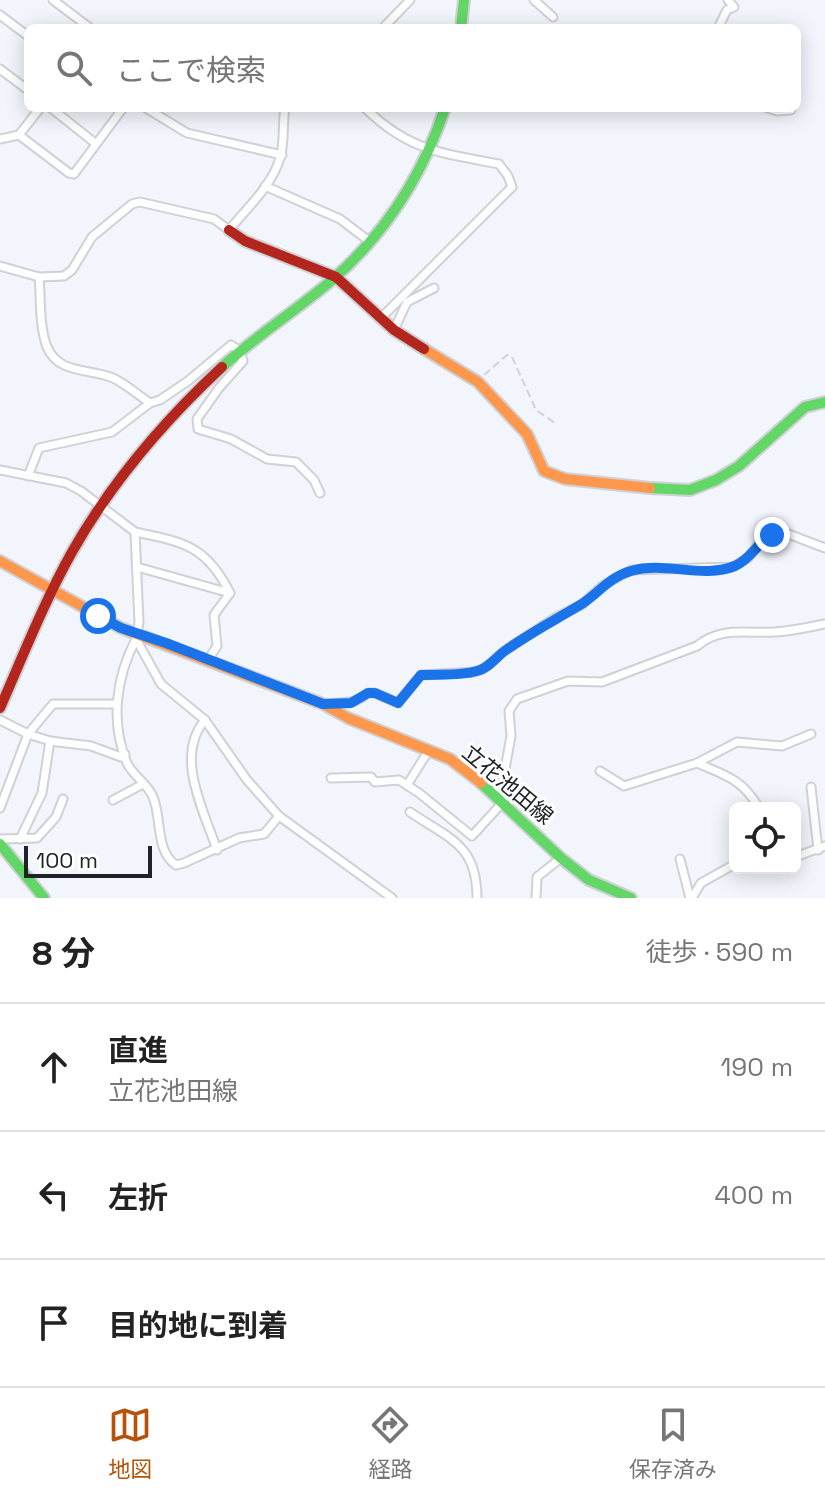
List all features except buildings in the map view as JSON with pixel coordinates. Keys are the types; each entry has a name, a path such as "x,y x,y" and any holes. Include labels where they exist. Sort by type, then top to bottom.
{"main road":[{"path":"461,24 464,0"},
{"path":"0,708 64,567 101,506 154,438 240,351 336,277 369,241 409,187 429,151 444,112"},
{"path":"229,230 245,241 336,277 394,330 478,382 527,434 544,471 565,479 621,487 690,490 716,480 739,466 805,407 825,402"},
{"name":"立花池田線","path":"0,561 136,636 166,643 323,704 348,718 450,759 504,801 561,858 589,880 629,898"},
{"path":"0,842 44,898"}],"street":[{"path":"53,0 85,24"},
{"path":"387,24 410,0"},
{"path":"534,0 553,17"},
{"path":"720,24 727,10 734,7 728,0"},
{"path":"0,15 24,33"},
{"path":"0,69 24,87"},
{"path":"0,139 19,135 37,112"},
{"path":"56,112 95,143"},
{"path":"19,135 74,174 119,112"},
{"path":"153,112 187,133 282,155"},
{"path":"0,266 39,277 64,276 72,270 92,237 132,204 140,202 214,219 229,230 265,186 282,155 285,112"},
{"path":"369,112 381,125 429,151 499,164 512,187 380,319"},
{"path":"265,186 340,219 369,241"},
{"path":"39,277 43,331 56,361 73,369 117,380 150,403"},
{"path":"394,330 407,302 434,288"},
{"path":"28,476 39,448 112,432 150,403 188,381 231,345 240,351 243,361 197,419 198,429 231,439 267,459 296,462 308,472 320,493"},
{"path":"0,470 66,483 135,532 184,542 213,565 230,593"},
{"path":"135,532 136,636 115,704 125,754 133,773 153,795 164,850 176,865 239,838 264,834 279,816"},
{"path":"323,704 351,703 368,693 398,703 421,675 474,672 485,668 503,652 553,619 583,604 602,586 631,570 732,567 748,558 761,541 783,532 825,548"},
{"path":"137,567 230,593"},
{"path":"208,660 217,646 214,615 230,593"},
{"path":"494,793 503,780 511,736 509,711 517,699 568,681 602,682 697,646 720,633 777,632 825,624"},
{"path":"136,636 161,684 205,720 247,780 279,816 392,898"},
{"path":"0,808 28,734 53,704 115,704"},
{"path":"0,720 50,741 91,746 121,757 125,754"},
{"path":"205,720 197,730 191,768 217,850"},
{"path":"600,771 624,786 697,763 737,742 782,746 811,734"},
{"path":"20,839 42,793 50,741"},
{"path":"407,785 429,749"},
{"path":"697,763 738,781 748,789 756,802"},
{"path":"331,778 371,777 375,782 399,780 472,836 504,801"},
{"path":"113,800 143,784"},
{"path":"801,855 821,848 811,787"},
{"path":"0,842 37,838 56,817 63,799"},
{"path":"410,812 467,852 477,882 477,898"},
{"path":"439,832 451,819"},
{"path":"536,898 537,877 561,858"},
{"path":"680,859 691,898"},
{"path":"691,898 701,883 729,867"},
{"path":"375,887 375,898"}],"path":[{"path":"478,382 507,355 512,357 536,410 555,423"}],"traffic: fast":[{"path":"461,24 464,0"},
{"path":"222,367 332,280 369,243 414,179 444,112"},
{"path":"650,488 690,490 716,480 739,466 805,407 825,402"},
{"path":"481,783 589,880 631,898"},
{"path":"0,844 44,898"}],"traffic: slow":[{"path":"424,349 478,382 527,434 544,471 565,479 650,488"},
{"path":"0,561 121,628 323,704 348,718 450,759 481,783"}],"traffic: jam":[{"path":"229,230 245,241 336,277 394,330 424,349"},
{"path":"0,708 52,590 87,526 140,454 222,367"}],"route":[{"path":"98,616 121,628 323,704 351,703 368,693 398,703 421,675 474,672 485,668 503,652 553,619 583,604 602,586 631,570 732,567 748,558 761,541 772,535"}]}
